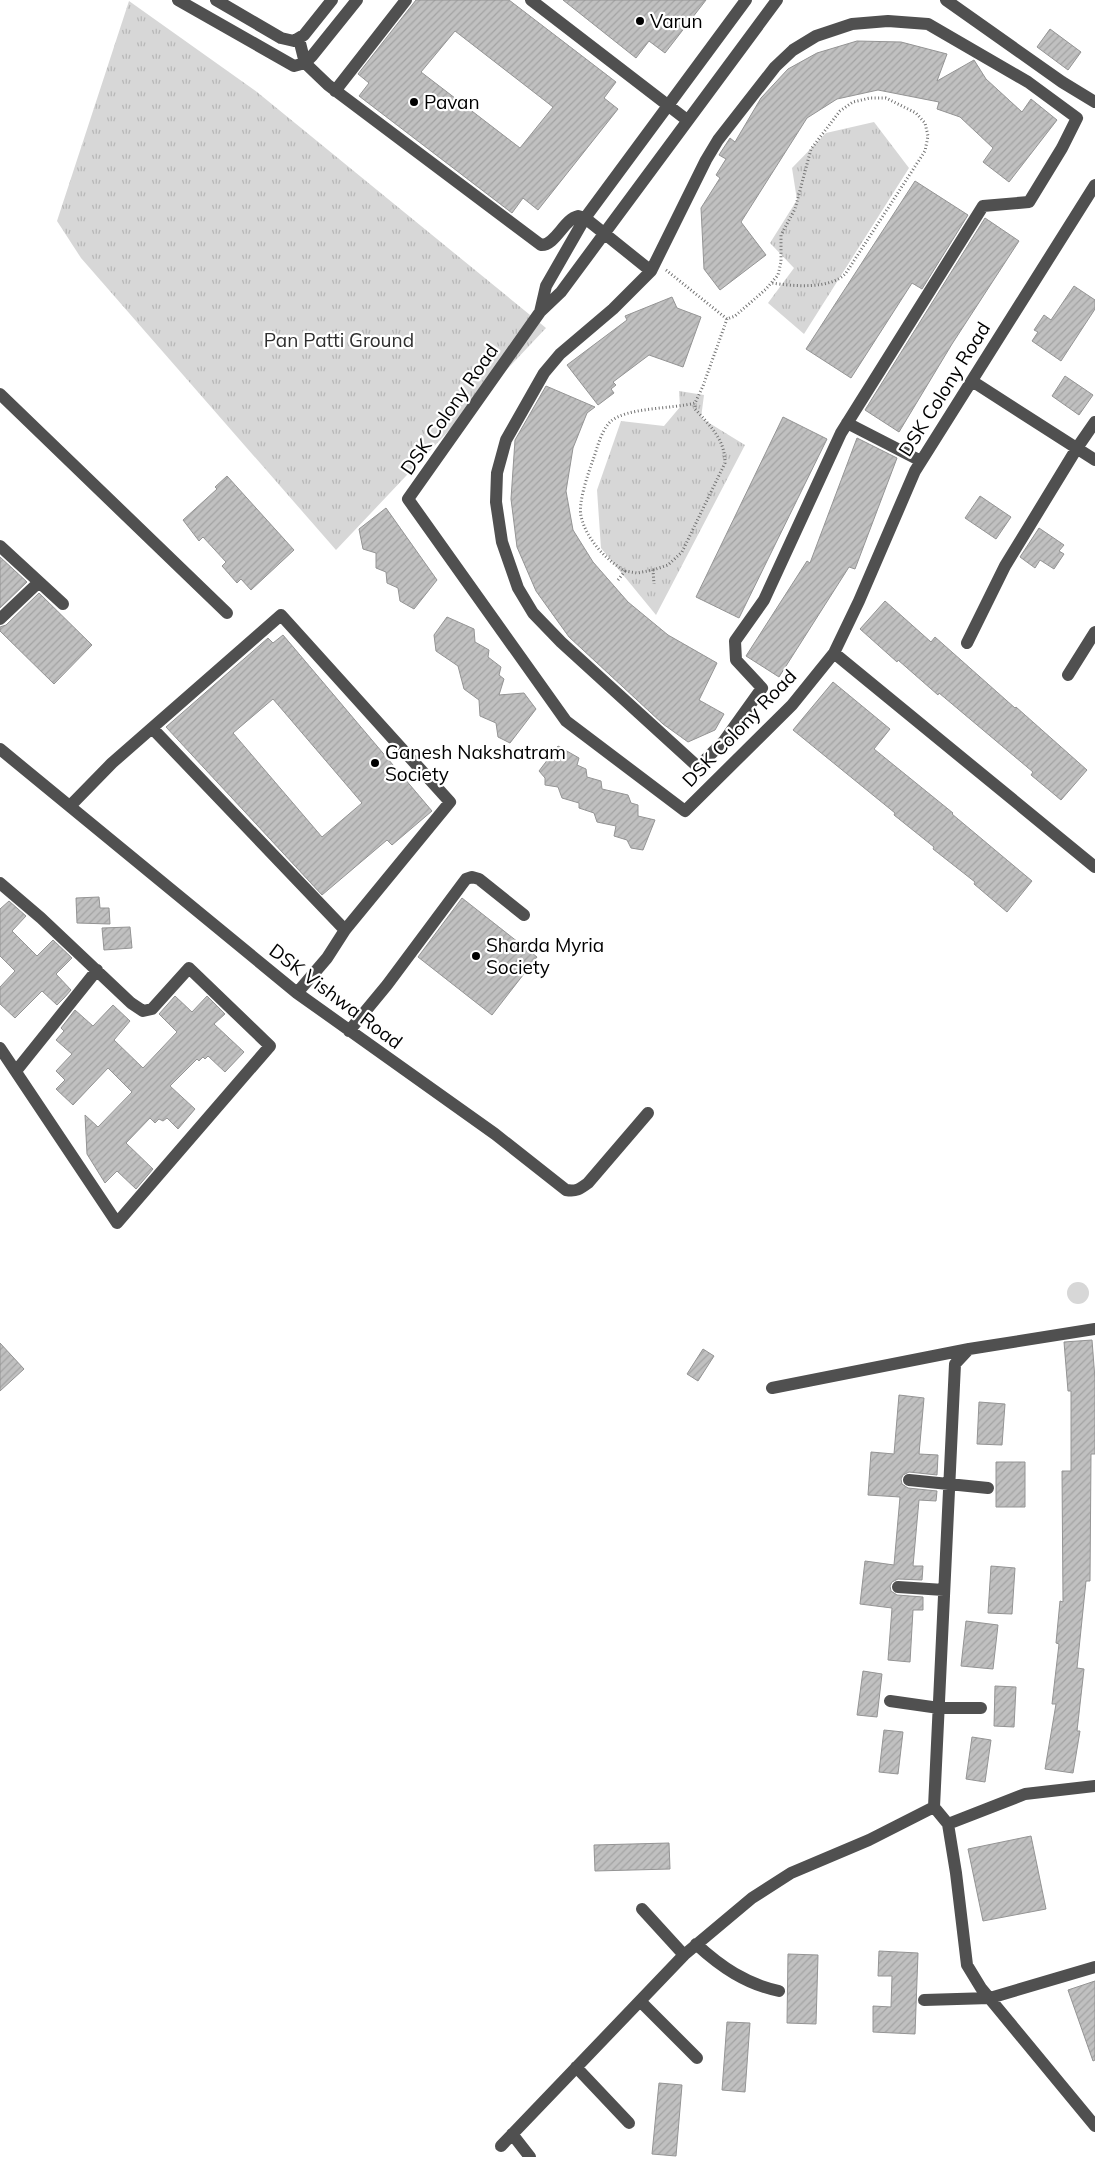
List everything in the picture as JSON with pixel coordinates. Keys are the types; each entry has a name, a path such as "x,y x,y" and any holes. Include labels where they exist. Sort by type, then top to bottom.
{"street":[{"path":"178,0 294,66 305,63 357,0"},
{"path":"216,0 281,38 294,41 299,40 332,0"},
{"path":"335,91 406,0"},
{"path":"531,0 666,106 687,120"},
{"name":"DSK Colony Road","path":"540,312 546,286 585,218 746,0"},
{"name":"DSK Colony Road","path":"777,0 603,232 561,292 540,312 408,499 566,721 685,811 792,705 834,653 859,601 915,470 1095,185"},
{"path":"946,0 1062,82 1095,102"},
{"path":"888,20 928,24 1028,82 1077,118 1062,148 1029,202 983,206 847,423 764,600 735,641 736,660 762,688 724,741 698,767 561,642 533,613 518,588 502,542 496,502 497,473 506,440 544,373 560,354 613,309 654,266 706,160 718,140 775,67 794,50 816,36 852,24 888,20"},
{"path":"281,38 284,61"},
{"path":"299,40 305,63 335,91 541,245 550,242 576,215 585,218 654,266"},
{"path":"972,381 1095,460"},
{"path":"0,394 227,613"},
{"path":"967,643 1005,566 1095,422"},
{"path":"847,423 921,460"},
{"path":"0,546 63,604"},
{"path":"0,619 39,582"},
{"path":"70,806 112,763 281,615 450,802 345,930 327,958 297,993"},
{"path":"1068,675 1095,632"},
{"path":"834,653 1095,867"},
{"path":"152,728 345,930"},
{"name":"DSK Vishwa Road","path":"0,748 297,993 495,1134 566,1190 573,1192 588,1183 648,1112"},
{"path":"349,1031 387,985 466,879 472,877 479,879 524,914"},
{"path":"0,884 143,1011 152,1009 189,968 270,1046 116,1223 0,1048"},
{"path":"16,1071 97,970"},
{"path":"772,1388 969,1349 1095,1329"},
{"path":"969,1349 955,1364 934,1807 948,1824 956,1872 967,1965 990,1998 1095,2126"},
{"path":"909,1480 988,1488"},
{"path":"898,1587 944,1590"},
{"path":"890,1701 939,1708 981,1708"},
{"path":"948,1824 1025,1794 1095,1786"},
{"path":"501,2146 684,1955 752,1898 791,1873 869,1840 934,1807"},
{"path":"642,1910 684,1955"},
{"path":"696,1944 742,1980 779,1991"},
{"path":"924,2000 990,1998 1095,1967"},
{"path":"640,2000 697,2058"},
{"path":"576,2067 629,2123"},
{"path":"512,2134 530,2157"}],"path":[{"path":"727,319 736,316 772,283 778,275 781,262 781,235 801,193 811,149 840,111 853,102 870,98 886,98 916,112 925,123 928,136 925,151 846,273 836,280 805,286 772,283"},
{"path":"654,266 727,319"},
{"path":"695,403 680,407 644,410 620,417 610,422 598,446 588,474 581,506 581,516 597,548 615,566 625,571 637,573 653,570 668,564 682,552 725,463 725,452 722,443 695,409 695,403 727,319"},
{"path":"653,570 654,584"},
{"path":"618,580 625,571"}],"green space":[{"name":"Pan Patti Ground","path":"129,1 257,92 546,328 336,550 81,258 57,221"},
{"path":"874,122 909,168 804,334 768,303 794,268 770,243 797,200 792,168 826,133"},
{"path":"679,391 704,395 701,418 745,445 656,615 601,548 597,490 621,421 664,426 680,407"},
{"path":"1078,1282 1088,1289 1089,1293 1082,1303 1078,1304 1068,1297 1067,1293 1074,1283"}],"building":[{"name":"Pavan","path":"416,0 509,0 616,82 604,98 618,109 538,210 523,198 512,213 359,96 369,83 358,74","holes":["455,31 553,107 520,148 421,72"]},
{"name":"Varun","path":"563,0 706,0 665,53 649,41 636,58"},
{"path":"1050,29 1081,52 1068,70 1037,47"},
{"path":"857,41 901,42 947,54 937,81 974,60 986,79 1022,112 1031,99 1057,120 1009,182 983,162 993,148 960,117 937,109 939,102 878,90 837,99 807,118 741,222 766,255 720,290 704,269 701,208 720,178 716,175 726,159 719,155 730,138 735,142 761,98 788,69 817,53"},
{"path":"915,181 968,215 922,289 912,283 851,378 806,349"},
{"path":"985,218 1019,241 952,344 899,432 865,410"},
{"path":"1074,286 1095,300 1095,309 1061,361 1032,341 1038,332 1034,330 1044,315 1051,320"},
{"path":"672,297 677,308 701,317 683,367 649,355 613,382 616,385 611,389 614,393 598,405 567,365 627,320 625,316"},
{"path":"1065,376 1093,395 1079,415 1052,396"},
{"path":"546,386 595,407 587,413 573,448 566,491 573,530 593,562 628,602 668,635 717,663 699,700 724,714 715,730 688,742 663,724 569,637 536,591 517,547 511,499 515,440"},
{"path":"783,417 827,439 739,618 696,597"},
{"path":"857,438 897,458 855,569 849,567 779,677 746,656 807,561 810,563"},
{"path":"227,476 294,550 251,590 241,579 237,583 222,566 226,562 203,537 199,541 183,520 217,489 215,487"},
{"path":"980,496 1011,517 996,539 965,518"},
{"path":"386,508 437,580 414,609 400,601 398,588 387,583 386,572 376,568 376,553 363,549 359,529"},
{"path":"1039,528 1064,545 1059,551 1064,554 1054,569 1040,560 1035,568 1020,557"},
{"path":"0,557 27,582 0,608"},
{"path":"39,593 92,645 54,684 0,631 0,627 6,625"},
{"path":"885,601 931,642 935,637 1087,770 1061,800 1031,775 1033,772 939,693 938,695 898,660 897,662 860,629"},
{"path":"447,617 474,629 475,642 489,650 488,657 501,667 499,675 504,679 499,695 524,693 536,709 510,743 498,737 496,723 480,716 479,700 464,689 458,666 436,651 434,635"},
{"name":"Ganesh Nakshatram Society","path":"283,635 432,811 392,845 387,840 322,895 166,727 268,638 273,643","holes":["273,699 362,803 322,837 233,733"]},
{"path":"833,682 890,729 874,749 953,813 1032,881 1007,912 974,884 975,882 894,815 895,813 793,730"},
{"path":"558,746 579,758 577,765 586,769 587,777 601,781 602,789 628,795 631,803 638,805 638,816 655,820 643,850 631,848 627,840 614,836 616,826 597,822 594,813 579,808 579,803 562,798 558,787 545,785 545,778 539,771"},
{"path":"99,897 100,908 109,908 110,924 77,923 76,898"},
{"name":"Sharda Myria Society","path":"462,898 537,957 492,1015 418,957"},
{"path":"9,901 26,916 12,931 37,956 53,940 72,958 56,974 71,990 64,998 57,1005 42,991 15,1018 0,1004 0,987 15,971 0,956 0,909"},
{"path":"130,927 132,948 104,950 102,928"},
{"path":"175,996 192,1012 207,996 225,1014 214,1024 244,1052 225,1072 208,1056 205,1059 203,1057 199,1061 197,1059 170,1086 195,1109 178,1129 167,1118 163,1121 159,1119 155,1123 150,1118 126,1143 153,1169 136,1189 117,1171 105,1183 87,1154 85,1115 98,1127 132,1092 108,1068 73,1105 56,1089 65,1080 56,1071 72,1054 56,1040 64,1031 61,1028 75,1010 93,1026 113,1005 130,1021 114,1040 143,1068 177,1032 159,1014"},
{"path":"1092,1340 1095,1379 1095,1454 1091,1454 1090,1581 1086,1581 1077,1668 1084,1669 1077,1731 1080,1731 1073,1773 1045,1769 1056,1704 1052,1704 1059,1644 1056,1643 1060,1601 1063,1602 1062,1471 1071,1471 1071,1391 1068,1391 1064,1342"},
{"path":"0,1343 24,1369 0,1391"},
{"path":"703,1349 714,1356 698,1381 687,1374"},
{"path":"899,1395 924,1398 919,1454 938,1455 937,1475 909,1472 903,1475 901,1479 902,1484 908,1488 937,1491 936,1501 919,1500 913,1566 923,1566 922,1580 898,1579 892,1582 890,1586 891,1591 897,1595 923,1597 923,1610 913,1610 910,1662 888,1660 892,1608 860,1604 865,1561 894,1565 900,1497 868,1495 871,1452 894,1454"},
{"path":"979,1402 1005,1404 1002,1445 977,1444"},
{"path":"996,1462 1025,1462 1025,1507 996,1507"},
{"path":"991,1566 1015,1568 1012,1614 988,1613"},
{"path":"966,1621 998,1625 993,1669 961,1666"},
{"path":"863,1671 882,1674 877,1717 857,1715"},
{"path":"995,1686 1016,1687 1014,1727 994,1726"},
{"path":"884,1730 903,1732 898,1774 879,1772"},
{"path":"972,1737 991,1740 985,1782 966,1779"},
{"path":"1031,1836 1046,1909 983,1921 968,1849"},
{"path":"669,1843 670,1869 595,1871 594,1845"},
{"path":"879,1951 918,1953 915,2034 873,2032 873,2006 891,2007 892,1976 878,1976"},
{"path":"788,1954 818,1955 816,2024 787,2023"},
{"path":"1095,1981 1095,2060 1093,2061 1068,1990"},
{"path":"727,2022 750,2023 745,2092 722,2090"},
{"path":"659,2083 682,2085 676,2156 652,2154"}],"place":[{"name":"Varun","path":"640,21"},
{"name":"Pavan","path":"414,102"},
{"name":"Ganesh Nakshatram Society","path":"375,763"},
{"name":"Sharda Myria Society","path":"476,956"}]}
